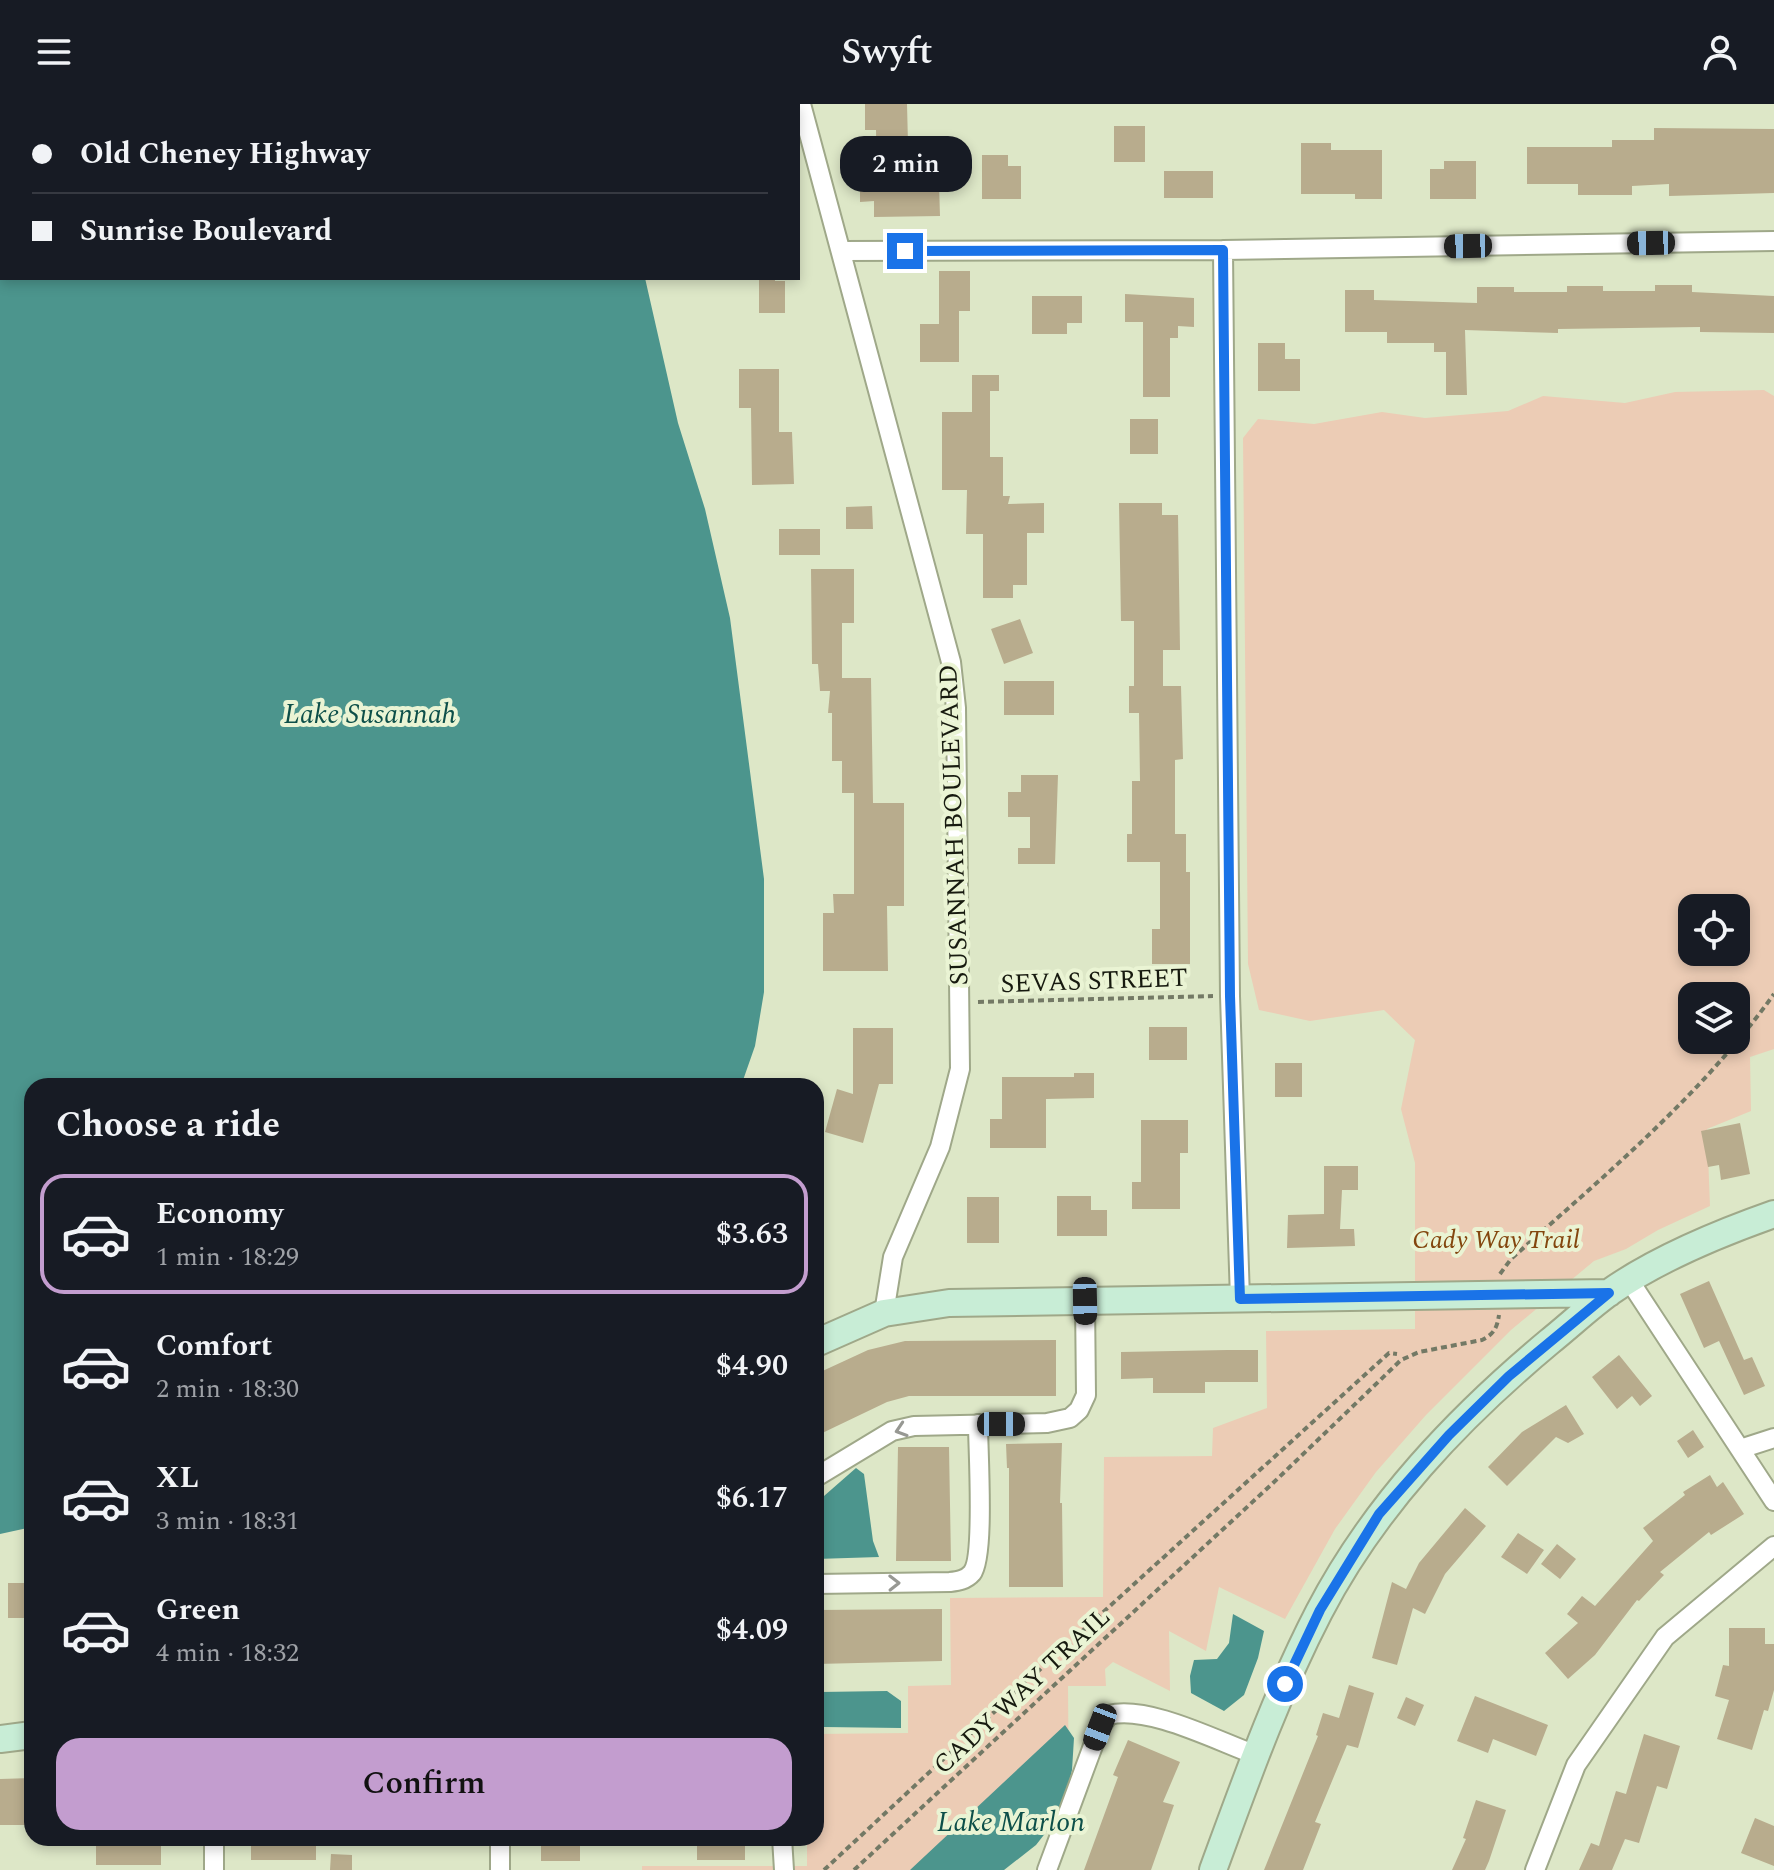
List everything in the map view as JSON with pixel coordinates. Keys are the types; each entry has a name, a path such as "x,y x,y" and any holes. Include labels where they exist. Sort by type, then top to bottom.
{"street":[{"name":"SUSANNAH BOULEVARD","path":"801,104 951,662 956,708 960,1069 940,1147 893,1257 884,1313"},
{"path":"841,251 1223,250 1774,241"},
{"path":"1223,250 1230,996 1240,1299"},
{"path":"1213,1870 1273,1708 1320,1610 1379,1514 1449,1435 1509,1376 1619,1286 1692,1247 1774,1214"},
{"path":"824,1339 884,1313 949,1303 1240,1299 1619,1286"},
{"path":"1619,1286 1740,1449 1774,1501"},
{"path":"824,1472 892,1431 914,1426 1047,1423 1070,1418 1079,1410 1086,1395 1085,1301"},
{"path":"824,1584 950,1582 965,1579 974,1572 979,1545 978,1424"},
{"path":"1740,1449 1774,1438"},
{"path":"1535,1870 1576,1765 1665,1637 1774,1546"},
{"path":"1047,1870 1100,1727 1109,1715 1122,1711 1142,1713 1256,1755"},
{"path":"0,1739 24,1736"},
{"path":"214,1846 214,1870"},
{"path":"500,1846 500,1870"},
{"path":"782,1846 784,1870"}],"path":[{"path":"1501,1269 1685,1101 1750,1029 1774,994"},
{"name":"SEVAS STREET","path":"959,1003 1230,996"},
{"name":"CADY WAY TRAIL","path":"854,1870 1272,1484 1381,1377 1401,1360 1419,1352 1482,1340 1491,1335 1496,1328 1500,1305"},
{"name":"CADY WAY TRAIL","path":"824,1870 1327,1408 1389,1353 1397,1354"}],"green space":[{"name":"Cady Way Trail","path":"1764,390 1774,396 1774,1049 1750,1057 1751,1111 1707,1129 1710,1206 1626,1249 1594,1261 1511,1330 1426,1415 1376,1472 1335,1529 1285,1619 1219,1587 1206,1651 1169,1631 1170,1691 1113,1662 1105,1669 1106,1686 1068,1686 1069,1813 954,1826 954,1870 642,1870 642,1866 807,1866 807,1846 824,1846 824,1734 908,1733 908,1686 951,1685 950,1598 1103,1597 1104,1457 1212,1456 1213,1428 1267,1408 1266,1331 1415,1329 1415,1163 1401,1109 1415,1040 1384,1010 1310,1021 1259,1010 1248,964 1243,438 1258,419 1314,424 1382,412 1425,418 1508,411 1543,396 1625,403 1675,392"}],"water":[{"name":"Lake Susannah","path":"0,280 645,280 678,423 705,509 730,618 764,879 764,992 755,1046 744,1078 24,1078 24,1529 0,1534"},
{"path":"856,1468 864,1474 873,1541 879,1557 824,1559 824,1496"},
{"path":"1233,1614 1264,1631 1244,1695 1224,1711 1191,1693 1190,1676 1194,1660 1217,1659 1229,1643"},
{"path":"887,1691 901,1701 901,1728 824,1727 824,1692"},
{"name":"Lake Marlon","path":"1065,1725 1074,1738 1066,1798 1054,1822 1036,1845 1004,1870 910,1870"}],"building":[{"path":"865,104 907,104 909,184 939,184 940,216 874,217 874,201 860,202 860,174 877,174 876,130 865,130"},
{"path":"1114,126 1145,126 1145,162 1114,162"},
{"path":"1654,128 1774,129 1774,193 1669,196 1669,184 1632,186 1632,195 1578,195 1578,184 1527,184 1527,147 1612,147 1612,140 1654,140"},
{"path":"1301,143 1331,143 1331,150 1382,150 1382,199 1355,199 1355,194 1301,194"},
{"path":"982,155 1008,155 1008,166 1021,166 1021,199 982,199"},
{"path":"1444,161 1476,161 1476,199 1430,199 1430,169 1444,169"},
{"path":"1164,171 1213,171 1213,198 1164,198"},
{"path":"939,271 970,271 970,311 959,311 959,362 920,362 920,324 939,324"},
{"path":"759,280 785,281 785,313 759,313"},
{"path":"1655,285 1692,285 1692,292 1774,296 1774,333 1700,332 1700,327 1558,329 1558,333 1465,330 1467,395 1446,395 1446,352 1434,352 1434,343 1387,343 1387,332 1345,332 1345,290 1374,290 1374,300 1477,303 1477,287 1514,287 1514,292 1567,292 1567,286 1603,286 1603,291 1655,291"},
{"path":"1125,294 1194,298 1194,327 1178,326 1178,338 1170,338 1170,397 1143,397 1143,322 1125,322"},
{"path":"1032,296 1082,296 1082,323 1067,323 1067,334 1032,334"},
{"path":"1258,343 1285,343 1285,359 1300,359 1300,391 1258,391"},
{"path":"739,369 779,369 779,432 792,432 794,484 752,485 751,408 739,408"},
{"path":"972,375 999,375 999,391 990,391 990,457 1003,457 1003,496 1010,496 1008,504 1044,503 1044,533 1027,533 1027,585 1013,585 1013,598 983,598 983,534 966,534 967,490 942,490 942,412 972,412"},
{"path":"1130,419 1158,419 1158,454 1130,454"},
{"path":"1119,503 1162,503 1162,515 1178,515 1180,650 1163,650 1163,686 1181,686 1183,759 1175,760 1175,834 1186,834 1186,872 1190,872 1190,964 1152,964 1152,929 1160,929 1160,862 1127,862 1127,834 1132,834 1132,781 1140,781 1139,713 1129,713 1129,686 1134,686 1134,621 1121,621"},
{"path":"872,506 873,529 846,529 846,507"},
{"path":"779,529 820,529 820,555 779,555"},
{"path":"811,569 854,569 854,623 842,623 842,678 871,678 873,803 904,803 904,906 887,906 888,971 823,971 823,913 834,913 833,894 854,894 854,793 842,793 842,761 832,761 832,713 828,713 830,691 820,691 818,664 812,664"},
{"path":"1020,619 1033,653 1004,664 991,629"},
{"path":"1004,681 1054,681 1054,715 1004,715"},
{"path":"1021,775 1058,775 1055,864 1018,864 1018,848 1030,848 1030,817 1008,817 1008,792 1021,792"},
{"path":"1149,1027 1187,1027 1187,1060 1149,1060"},
{"path":"853,1028 893,1028 893,1084 879,1084 863,1143 825,1132 837,1089 853,1094"},
{"path":"1275,1063 1302,1063 1302,1097 1275,1097"},
{"path":"1074,1073 1094,1073 1094,1098 1046,1099 1046,1148 990,1148 990,1119 1002,1119 1002,1077 1074,1077"},
{"path":"1141,1120 1188,1120 1188,1153 1180,1153 1180,1209 1132,1209 1132,1182 1141,1182"},
{"path":"1740,1123 1750,1174 1721,1180 1719,1165 1708,1167 1701,1131"},
{"path":"1324,1166 1358,1166 1358,1190 1342,1190 1340,1229 1354,1229 1355,1246 1287,1248 1288,1215 1324,1214"},
{"path":"1057,1196 1091,1196 1091,1210 1107,1210 1107,1236 1057,1236"},
{"path":"967,1197 999,1197 999,1243 967,1243"},
{"path":"1709,1281 1744,1360 1752,1357 1765,1386 1744,1395 1719,1341 1704,1348 1680,1294"},
{"path":"1056,1340 1056,1396 909,1396 887,1402 824,1432 824,1370 868,1350 905,1341"},
{"path":"1258,1350 1258,1382 1205,1382 1205,1393 1153,1393 1153,1378 1121,1379 1121,1352"},
{"path":"1619,1355 1652,1396 1640,1406 1632,1396 1617,1409 1592,1377"},
{"path":"1566,1405 1584,1434 1568,1443 1556,1437 1507,1486 1488,1467 1522,1432"},
{"path":"1693,1430 1704,1447 1688,1458 1677,1441"},
{"path":"1062,1443 1060,1503 1063,1587 1009,1587 1009,1468 1006,1444"},
{"path":"898,1447 949,1447 951,1561 896,1561"},
{"path":"1710,1475 1717,1487 1723,1482 1744,1514 1711,1535 1709,1532 1660,1572 1664,1575 1637,1600 1595,1655 1568,1679 1545,1653 1578,1623 1567,1614 1582,1596 1595,1606 1653,1541 1643,1528 1685,1495 1683,1492"},
{"path":"1465,1508 1486,1526 1445,1574 1425,1614 1413,1608 1397,1665 1372,1658 1392,1582 1406,1589 1419,1563"},
{"path":"1518,1533 1544,1550 1527,1574 1501,1557"},
{"path":"1557,1544 1576,1559 1560,1579 1541,1564"},
{"path":"8,1583 24,1583 24,1618 8,1618"},
{"path":"942,1609 942,1661 824,1664 824,1610"},
{"path":"1729,1628 1765,1628 1765,1644 1774,1644 1774,1690 1768,1711 1764,1710 1752,1750 1717,1739 1729,1700 1715,1696 1723,1665 1729,1666"},
{"path":"1349,1685 1374,1693 1358,1748 1347,1745 1315,1822 1321,1824 1303,1870 1264,1870 1318,1736 1323,1713 1339,1718"},
{"path":"1475,1696 1548,1725 1536,1756 1493,1739 1488,1753 1457,1741"},
{"path":"1406,1697 1424,1705 1415,1726 1397,1718"},
{"path":"1644,1734 1680,1746 1667,1789 1657,1786 1639,1843 1625,1839 1612,1870 1579,1870 1591,1843 1599,1846 1616,1791 1626,1794"},
{"path":"1128,1740 1180,1762 1163,1802 1174,1805 1151,1870 1084,1870 1118,1777 1113,1775"},
{"path":"24,1778 24,1825 0,1825 0,1779"},
{"path":"1476,1800 1506,1810 1489,1861 1485,1870 1452,1870 1466,1839 1463,1838"},
{"path":"1755,1818 1774,1826 1774,1866 1741,1853"},
{"path":"96,1846 161,1846 161,1865 96,1865"},
{"path":"251,1846 316,1846 316,1860 251,1860"},
{"path":"541,1846 580,1846 580,1861 541,1861"},
{"path":"697,1846 745,1846 745,1860 697,1860"},
{"path":"331,1854 352,1855 352,1870 330,1870"}],"route":[{"path":"905,251 1223,250 1230,996 1240,1299 1609,1293 1509,1376 1449,1435 1379,1514 1320,1610 1285,1684"}]}
